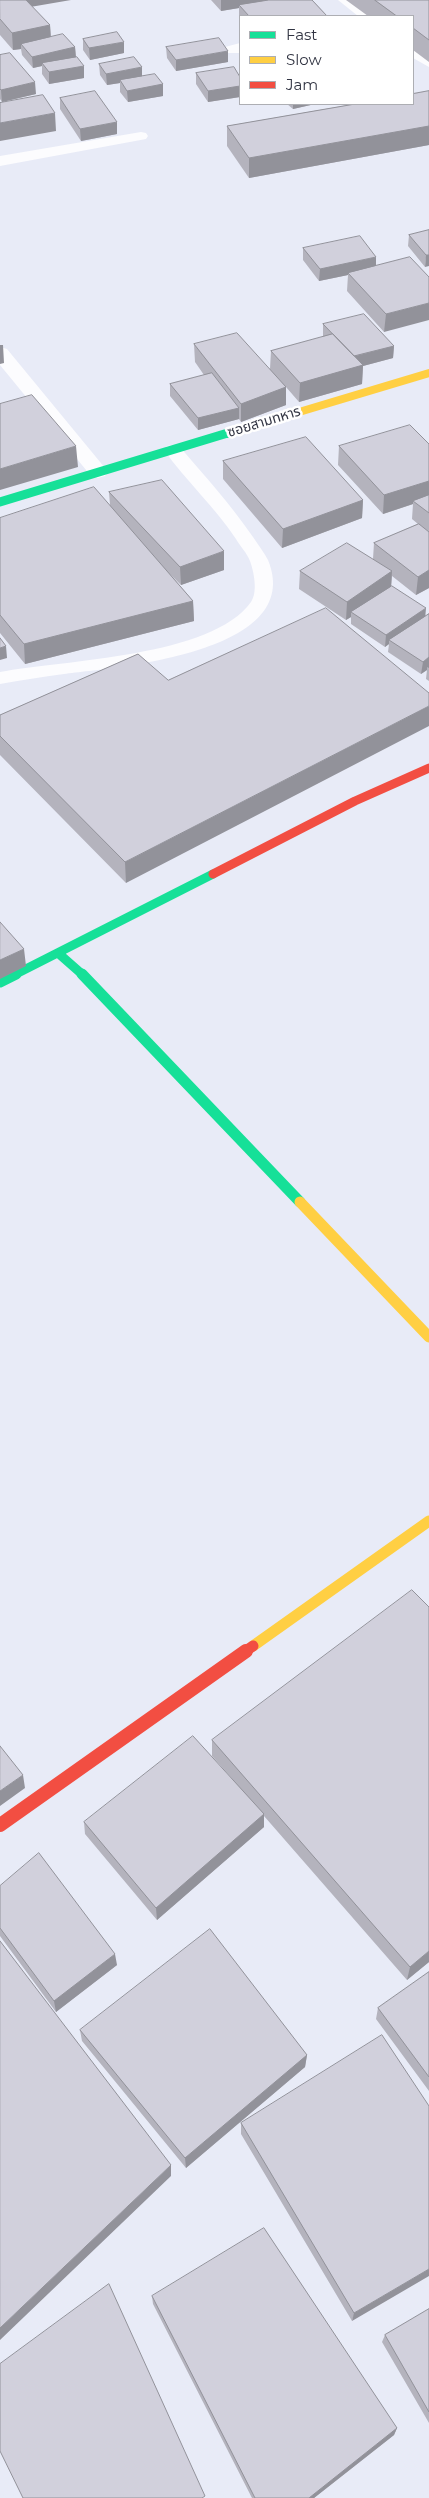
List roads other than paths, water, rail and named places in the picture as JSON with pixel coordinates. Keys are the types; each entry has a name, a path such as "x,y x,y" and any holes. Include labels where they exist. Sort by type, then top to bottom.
{"street":[{"path":"346,0 367,15"},
{"path":"414,51 429,62"},
{"path":"0,353 98,472"},
{"name":"ซอยสามทหาร","path":"0,502 429,373"},
{"path":"0,982 355,801 429,768"},
{"path":"58,953 92,983 429,1338"},
{"path":"0,1825 429,1521"}],"lane":[{"path":"0,161 141,136"},
{"path":"0,678 171,652 216,638 246,618 260,604 264,591 259,561 231,517 173,450"}]}
